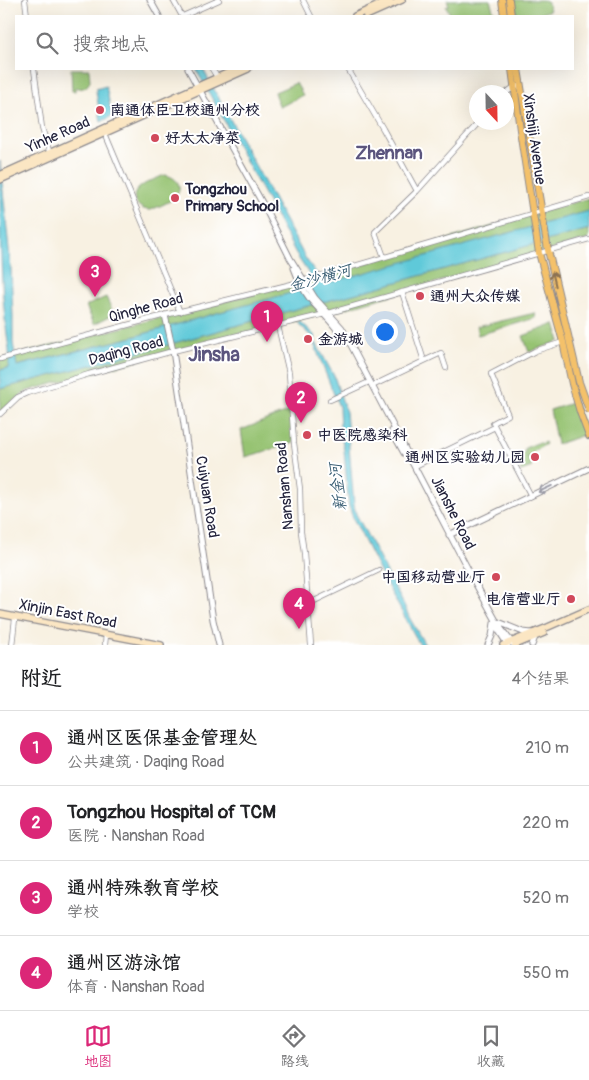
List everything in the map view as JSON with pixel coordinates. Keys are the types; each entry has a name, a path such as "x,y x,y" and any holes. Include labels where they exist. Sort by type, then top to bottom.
{"main road":[{"path":"357,15 390,0"},
{"path":"368,15 402,0"},
{"path":"502,0 504,15"},
{"path":"510,0 512,15"},
{"name":"Yinhe Road","path":"0,175 104,131 234,70"},
{"name":"Yinhe Road","path":"219,78 245,70"},
{"name":"Xinshiji Avenue","path":"512,70 542,211 548,250 579,382 589,410"},
{"name":"Xinshiji Avenue","path":"518,70 517,87 532,214 539,253 578,402 589,436"},
{"name":"Yinhe Road","path":"0,180 50,155"},
{"path":"534,635 589,609"},
{"path":"510,644 589,612"},
{"name":"Xinjin East Road","path":"0,616 161,645"},
{"name":"Xinjin East Road","path":"0,616 147,645"}],"street":[{"path":"25,0 27,15"},
{"path":"150,0 158,15"},
{"path":"173,0 181,15"},
{"path":"184,15 219,0"},
{"path":"303,0 310,15"},
{"path":"34,70 42,128 50,155"},
{"name":"Jianshe Road","path":"189,70 265,208 302,281 327,314 342,328 447,537 495,622 510,644"},
{"path":"213,70 219,78"},
{"path":"349,70 417,191"},
{"path":"472,130 417,191 375,232 384,257 589,198"},
{"path":"104,131 180,312"},
{"path":"548,250 589,239"},
{"name":"Daqing Road","path":"0,414 18,397 89,374 173,351 327,314 548,250"},
{"name":"Qinghe Road","path":"0,359 302,281 384,257"},
{"path":"402,292 424,361"},
{"name":"Cuiyuan Road","path":"165,315 173,351 213,620 219,645"},
{"name":"Nanshan Road","path":"278,326 289,373 294,443 300,489 300,532 304,553 311,645"},
{"path":"530,496 493,423 508,415 491,374 535,351 563,342"},
{"path":"332,399 441,353 446,368"},
{"name":"Jianshe Road","path":"370,384 415,466 495,622"},
{"path":"415,466 495,427"},
{"path":"449,535 589,468"},
{"path":"308,604 378,570"},
{"path":"12,645 15,619"},
{"path":"488,645 495,622 534,635 532,645"},
{"path":"105,645 106,636"}],"green space":[{"path":"447,0 490,0 495,15 450,15 446,6 449,5"},
{"path":"514,0 547,1 550,10 538,15 517,15"},
{"path":"71,70 89,70 90,81 87,85 84,88 75,87 75,91 72,91"},
{"path":"296,83 303,95 280,107 275,92"},
{"path":"165,175 178,183 178,193 175,197 151,210 140,207 134,199 137,190 146,183"},
{"path":"589,198 589,211 133,337 0,370 0,359 300,282"},
{"path":"589,229 589,239 329,313 173,351 27,391 0,412 0,389"},
{"path":"106,297 114,314 94,324 86,306"},
{"path":"535,313 536,318 478,335 476,327"},
{"path":"555,324 560,341 529,352 523,336"},
{"path":"575,402 584,435 557,444 550,410"},
{"path":"292,410 294,443 245,457 241,430"},
{"path":"540,442 541,444 545,442 546,444 533,452 534,456 529,458 527,456 532,467 521,471 514,457 525,452 525,448"}],"water":[{"path":"197,70 204,70 306,259 324,284 589,211 589,229 0,389 0,370 8,368 9,355 2,279 0,161 11,269 13,343 17,366 133,337 317,286 299,259"},
{"path":"106,86 112,116 101,122 96,89"},
{"path":"300,322 314,335 316,343 334,376 346,412 356,514 425,645 420,645 353,518 349,506 339,407 311,336 297,323"}],"place":[{"name":"南通体臣卫校通州分校","path":"100,110"},
{"name":"好太太净菜","path":"155,138"},
{"name":"Tongzhou Primary School","path":"175,198"},
{"name":"通州大众传媒","path":"420,296"},
{"name":"通州特殊教育学校","path":"95,297"},
{"name":"金游城","path":"308,339"},
{"name":"通州区医保基金管理处","path":"267,342"},
{"name":"Tongzhou Hospital of TCM","path":"301,423"},
{"name":"中医院感染科","path":"307,435"},
{"name":"通州区实验幼儿园","path":"535,457"},
{"name":"中国移动营业厅","path":"496,577"},
{"name":"电信营业厅","path":"571,599"},
{"name":"通州区游泳馆","path":"299,629"}],"district":[{"name":"Zhennan","path":"389,153"},
{"name":"Jinsha","path":"214,354"}],"water label":[{"name":"金沙横河","path":"320,278"},
{"name":"新金河","path":"338,487"}]}
